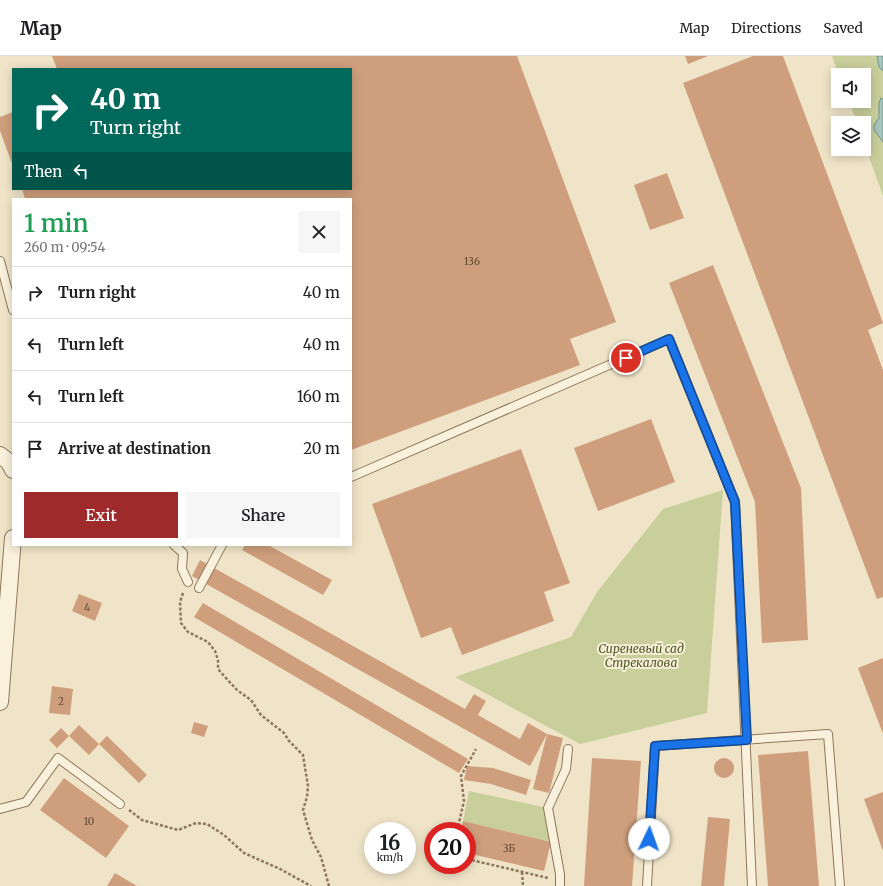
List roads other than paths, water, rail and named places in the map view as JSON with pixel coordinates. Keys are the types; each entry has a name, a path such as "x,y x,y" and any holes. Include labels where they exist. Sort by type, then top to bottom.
{"street":[{"path":"0,455 9,462 12,468"},
{"path":"0,702 12,546"}],"lane":[{"path":"0,262 12,306"},
{"path":"352,477 669,339 735,502 747,740 752,886"},
{"path":"175,546 183,553 182,569 188,582"},
{"path":"199,588 221,546"},
{"path":"647,886 655,746 828,734 840,886"},
{"path":"560,886 560,874 548,808 566,769 568,749"},
{"path":"0,808 26,802 58,758 120,804"}],"water":[{"path":"877,56 883,56 883,71 879,67"},
{"path":"881,98 883,99 883,142 874,130 874,125 879,118 879,103"}],"park label":[{"name":"Сиреневый сад Стрекалова","path":"641,656"}]}
